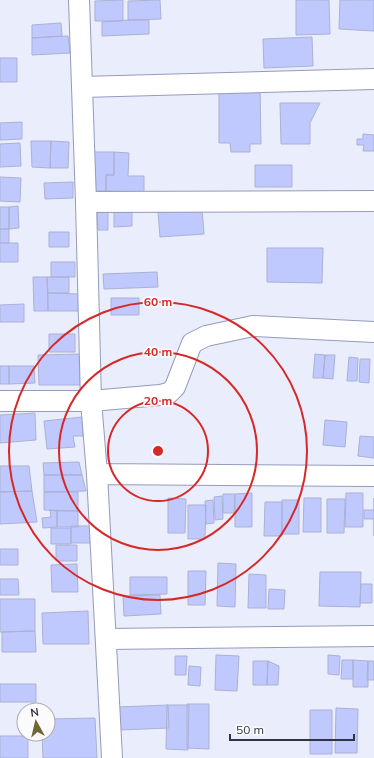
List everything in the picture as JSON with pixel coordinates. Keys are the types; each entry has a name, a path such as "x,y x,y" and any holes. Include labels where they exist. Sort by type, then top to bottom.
{"street":[{"path":"79,0 91,401 97,474 112,758"},
{"path":"82,87 374,79"},
{"path":"86,202 374,201"},
{"path":"0,401 91,401 160,396 169,393 175,386 192,343 206,336 253,326 374,332"},
{"path":"97,474 374,476"},
{"path":"106,639 374,636"}],"building":[{"path":"123,0 123,21 95,21 95,1"},
{"path":"160,0 161,19 128,20 128,1"},
{"path":"296,0 329,0 330,34 296,35"},
{"path":"340,0 374,0 374,31 339,29"},
{"path":"149,20 149,34 102,36 102,22"},
{"path":"61,23 62,36 32,38 32,25"},
{"path":"68,36 70,53 32,55 32,38"},
{"path":"312,37 313,66 264,68 263,39"},
{"path":"0,58 17,58 17,82 0,82"},
{"path":"260,87 261,144 250,144 250,152 231,152 230,143 219,143 219,88"},
{"path":"280,103 320,103 310,123 310,144 281,144"},
{"path":"22,122 22,139 0,140 0,123"},
{"path":"363,134 374,135 374,151 363,151 364,145 357,145 357,139 363,139"},
{"path":"31,141 51,141 50,168 32,167"},
{"path":"51,141 69,142 68,168 50,168"},
{"path":"20,143 21,166 0,167 0,144"},
{"path":"94,152 114,152 114,175 106,175 106,191 95,191"},
{"path":"114,152 129,153 128,176 144,176 144,192 106,191 106,175 114,175"},
{"path":"255,165 292,165 292,187 255,187"},
{"path":"0,177 21,178 20,202 0,201"},
{"path":"73,182 73,198 45,199 44,183"},
{"path":"18,206 19,228 9,229 9,207"},
{"path":"0,207 9,207 9,229 0,229"},
{"path":"202,209 204,234 160,237 158,212"},
{"path":"97,210 108,210 108,230 98,230"},
{"path":"114,211 132,211 132,226 114,227"},
{"path":"0,229 9,229 9,243 0,243"},
{"path":"49,232 69,232 69,247 49,247"},
{"path":"0,243 18,243 18,262 0,262"},
{"path":"267,248 323,248 322,283 267,282"},
{"path":"51,262 75,262 75,277 51,277"},
{"path":"157,272 158,287 104,289 103,274"},
{"path":"33,277 47,277 48,311 34,311"},
{"path":"47,277 69,277 69,293 48,293"},
{"path":"48,293 79,294 78,311 48,311"},
{"path":"111,298 139,298 139,315 111,315"},
{"path":"24,304 24,322 0,322 0,305"},
{"path":"49,334 75,334 75,352 49,352"},
{"path":"79,354 80,385 39,385 38,355"},
{"path":"315,354 325,355 323,378 313,378"},
{"path":"325,355 335,355 333,379 323,378"},
{"path":"349,357 358,358 357,381 347,381"},
{"path":"360,359 370,359 369,383 359,382"},
{"path":"0,366 9,366 9,384 0,384"},
{"path":"9,366 34,366 35,383 9,384"},
{"path":"35,413 36,440 0,443 0,415"},
{"path":"82,417 83,436 73,436 75,447 47,449 44,421"},
{"path":"325,420 347,422 345,447 323,445"},
{"path":"360,436 374,437 374,458 358,456"},
{"path":"79,462 82,475 44,475 43,463"},
{"path":"0,466 29,466 32,491 0,492"},
{"path":"44,475 82,475 86,491 44,492"},
{"path":"32,491 37,522 0,524 0,492"},
{"path":"44,492 78,492 78,511 44,510"},
{"path":"252,493 252,527 235,527 235,494"},
{"path":"346,493 363,493 363,527 345,527"},
{"path":"223,494 235,494 234,513 223,513"},
{"path":"222,496 223,519 215,520 214,497"},
{"path":"168,498 186,499 185,533 168,533"},
{"path":"304,498 321,498 321,532 303,532"},
{"path":"327,499 345,499 344,533 327,533"},
{"path":"213,500 214,523 206,524 205,501"},
{"path":"282,500 299,500 299,534 282,534"},
{"path":"265,502 282,502 282,536 264,536"},
{"path":"188,505 206,505 205,539 188,539"},
{"path":"50,510 57,511 57,527 43,528 42,518 51,517"},
{"path":"364,510 374,510 374,519 364,519"},
{"path":"57,511 78,511 78,527 57,527"},
{"path":"71,526 92,526 92,543 71,543"},
{"path":"51,528 71,528 71,544 51,544"},
{"path":"56,545 77,545 77,561 56,561"},
{"path":"0,549 18,549 18,565 0,565"},
{"path":"218,563 236,564 235,607 217,606"},
{"path":"77,564 78,592 52,592 51,565"},
{"path":"188,571 206,571 205,605 188,605"},
{"path":"320,572 361,572 360,607 319,606"},
{"path":"249,574 266,575 266,608 248,608"},
{"path":"130,577 167,577 167,594 130,595"},
{"path":"0,579 18,579 19,595 0,595"},
{"path":"361,584 372,584 372,603 360,603"},
{"path":"269,589 285,590 284,609 268,609"},
{"path":"160,595 161,614 124,616 123,596"},
{"path":"0,599 35,599 35,631 0,632"},
{"path":"88,611 89,644 43,644 42,613"},
{"path":"35,631 36,652 2,652 2,632"},
{"path":"216,655 239,656 237,691 215,690"},
{"path":"328,655 340,656 339,675 328,674"},
{"path":"175,656 187,656 186,675 175,675"},
{"path":"342,660 353,660 353,679 341,679"},
{"path":"353,660 368,661 368,687 353,687"},
{"path":"253,661 268,661 267,685 253,685"},
{"path":"268,661 279,666 278,685 267,685"},
{"path":"368,661 374,661 374,680 367,680"},
{"path":"189,666 201,667 200,686 188,685"},
{"path":"0,684 36,684 36,702 0,702"},
{"path":"187,704 209,704 209,749 187,748"},
{"path":"167,705 189,705 188,750 166,749"},
{"path":"168,705 169,728 119,730 118,707"},
{"path":"336,708 358,709 357,753 335,753"},
{"path":"310,710 332,710 332,754 310,754"},
{"path":"95,718 97,758 43,758 42,742 56,742 56,719"},
{"path":"0,736 16,736 16,742 28,742 28,758 0,758"}]}
